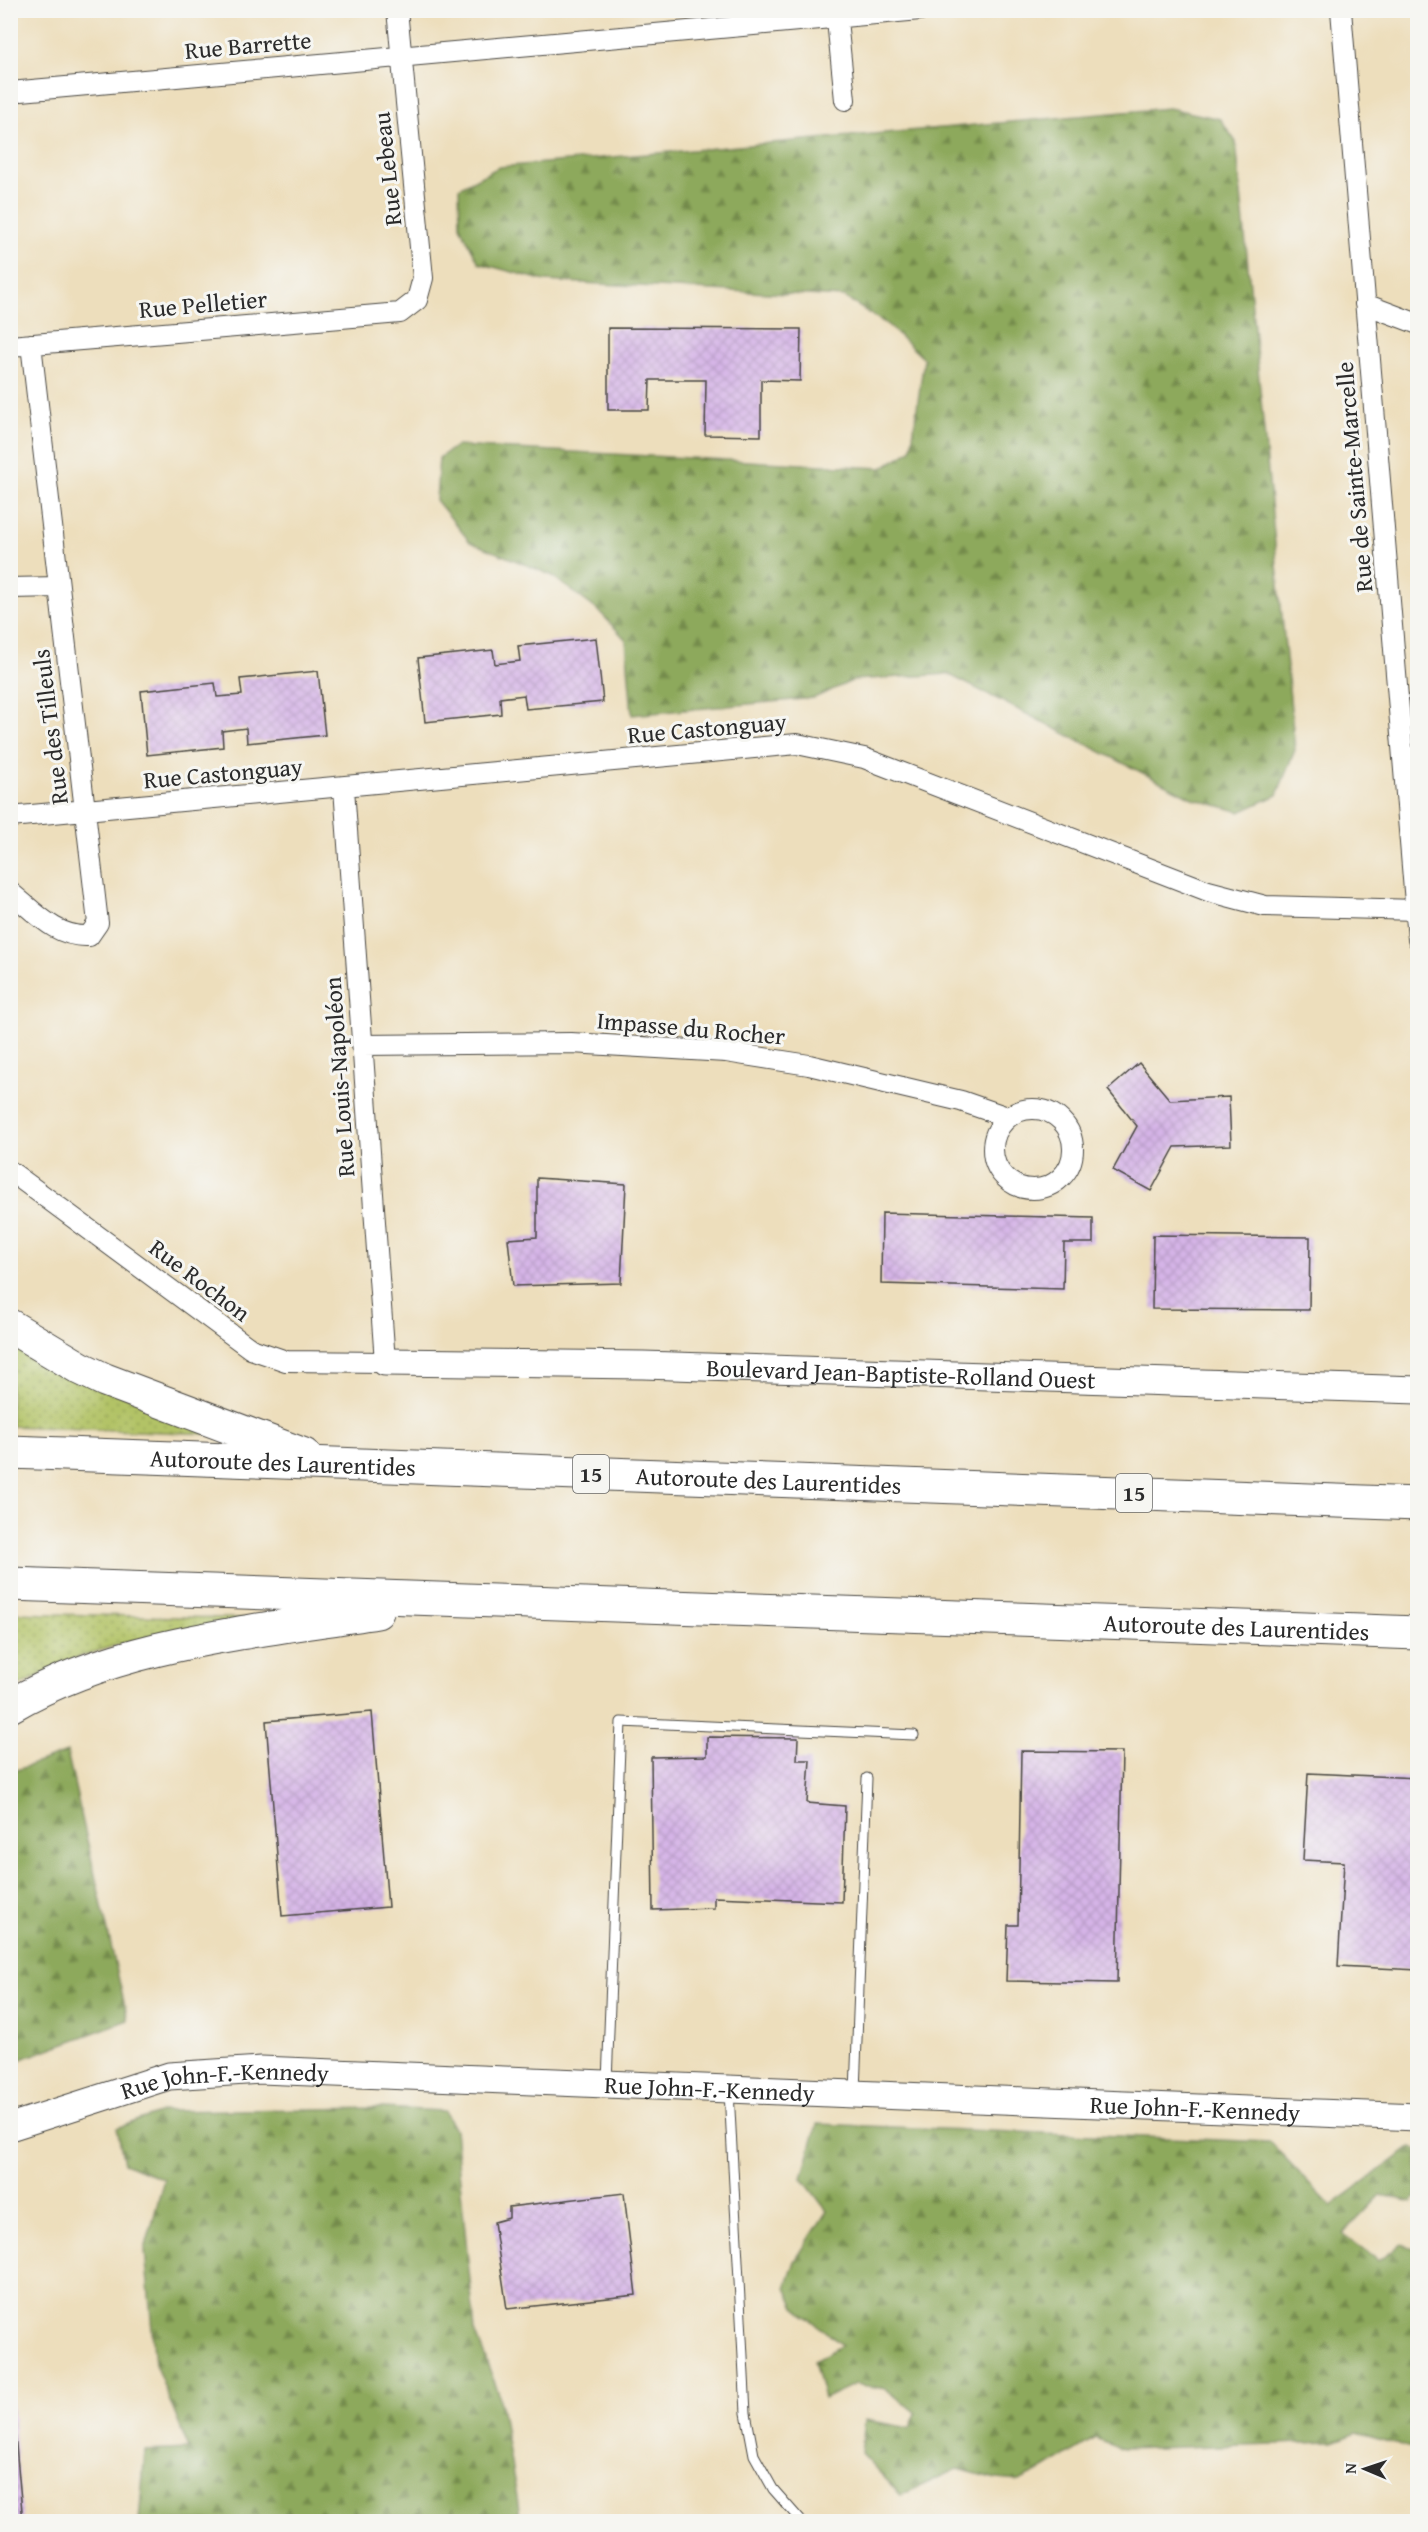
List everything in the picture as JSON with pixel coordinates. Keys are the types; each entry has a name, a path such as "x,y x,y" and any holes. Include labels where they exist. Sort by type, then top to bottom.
{"highway":[{"path":"10,1326 80,1368 105,1380 331,1465"},
{"name":"Autoroute des Laurentides","path":"10,1452 1418,1504"},
{"name":"Autoroute des Laurentides","path":"10,1584 1418,1633"},
{"path":"10,1706 85,1671 155,1651 235,1634 449,1600"}],"street":[{"name":"Rue Lebeau","path":"396,10 413,159 423,278 417,300 400,313"},
{"name":"Rue Barrette","path":"10,92 400,57 836,14 920,10"},
{"name":"Rue de Sainte-Marcelle","path":"1341,10 1418,939"},
{"path":"836,14 845,100"},
{"path":"1365,304 1418,324"},
{"name":"Rue Pelletier","path":"10,346 400,313"},
{"name":"Rue des Tilleuls","path":"10,892 57,930 72,937 88,936 98,923 31,344"},
{"path":"10,588 59,587"},
{"name":"Rue Castonguay","path":"10,818 797,744 864,758 1208,891 1265,906 1416,910"},
{"name":"Rue Louis-Napoléon","path":"344,788 385,1362"},
{"name":"Impasse du Rocher","path":"362,1045 571,1043 726,1052 809,1065 950,1098 1007,1117"},
{"path":"1038,1109 1057,1116 1066,1126 1073,1144 1071,1164 1054,1184 1041,1189 1021,1188 1004,1178 996,1167 992,1153 993,1140 998,1127 1007,1117 1019,1111 1038,1109"},
{"name":"Rue Rochon","path":"10,1171 251,1349 286,1361 385,1362"},
{"name":"Boulevard Jean-Baptiste-Rolland Ouest","path":"385,1362 655,1365 1418,1390"},
{"name":"Rue John-F.-Kennedy","path":"10,2127 169,2076 261,2070 1418,2117"}],"lane":[{"path":"607,2084 621,1722 914,1735"},
{"path":"855,2094 867,1778"},
{"path":"729,2089 746,2413 754,2455 773,2489 802,2522"}],"green space":[{"path":"1169,108 1220,119 1236,142 1295,750 1277,795 1240,812 1192,798 948,674 854,680 814,698 632,715 626,640 600,612 551,575 470,542 436,500 439,458 456,446 882,468 911,450 924,359 888,325 844,297 545,281 479,263 460,226 459,188 499,167"},
{"path":"10,1343 211,1434 11,1426"},
{"path":"11,1613 267,1619 127,1642 72,1659 11,1690"},
{"path":"67,1752 128,2020 11,2063 11,1772"},
{"path":"381,2108 444,2111 455,2130 475,2331 499,2394 521,2521 139,2521 145,2451 189,2449 155,2364 145,2250 164,2179 124,2163 117,2128 164,2111"},
{"path":"817,2124 1270,2142 1331,2206 1412,2147 1417,2150 1417,2196 1412,2202 1381,2195 1343,2234 1379,2261 1402,2244 1417,2249 1417,2450 1357,2433 1333,2442 1123,2449 1095,2438 1044,2469 1019,2481 996,2479 958,2469 901,2495 861,2453 865,2420 910,2428 916,2413 886,2389 855,2384 824,2399 814,2361 842,2345 795,2307 786,2288 795,2261 827,2211 802,2178"}],"building":[{"path":"608,328 801,329 800,381 761,380 761,436 705,435 706,380 650,380 649,410 608,410"},
{"path":"596,638 603,702 526,709 524,695 500,698 501,714 425,722 418,658 493,650 495,664 520,661 518,646"},
{"path":"318,671 325,735 247,743 246,728 222,731 223,747 147,755 141,691 215,683 217,697 242,695 240,679"},
{"path":"1139,1063 1170,1100 1229,1097 1231,1145 1175,1147 1151,1191 1113,1170 1137,1126 1108,1090"},
{"path":"537,1178 626,1184 621,1283 513,1286 508,1239 537,1237"},
{"path":"882,1213 1093,1218 1093,1243 1064,1243 1063,1289 881,1284"},
{"path":"1153,1235 1310,1237 1309,1310 1152,1309"},
{"path":"372,1712 388,1907 282,1916 266,1721"},
{"path":"707,1737 798,1738 797,1760 810,1760 807,1803 845,1806 842,1902 714,1897 714,1908 653,1910 651,1757 707,1756"},
{"path":"1021,1751 1122,1752 1117,1983 1006,1981 1008,1925 1018,1925"},
{"path":"1308,1773 1418,1778 1418,1970 1338,1966 1344,1862 1303,1860"},
{"path":"624,2193 636,2295 507,2309 494,2222 509,2218 509,2207"},
{"path":"10,2401 12,2401 23,2522 10,2522"}]}
